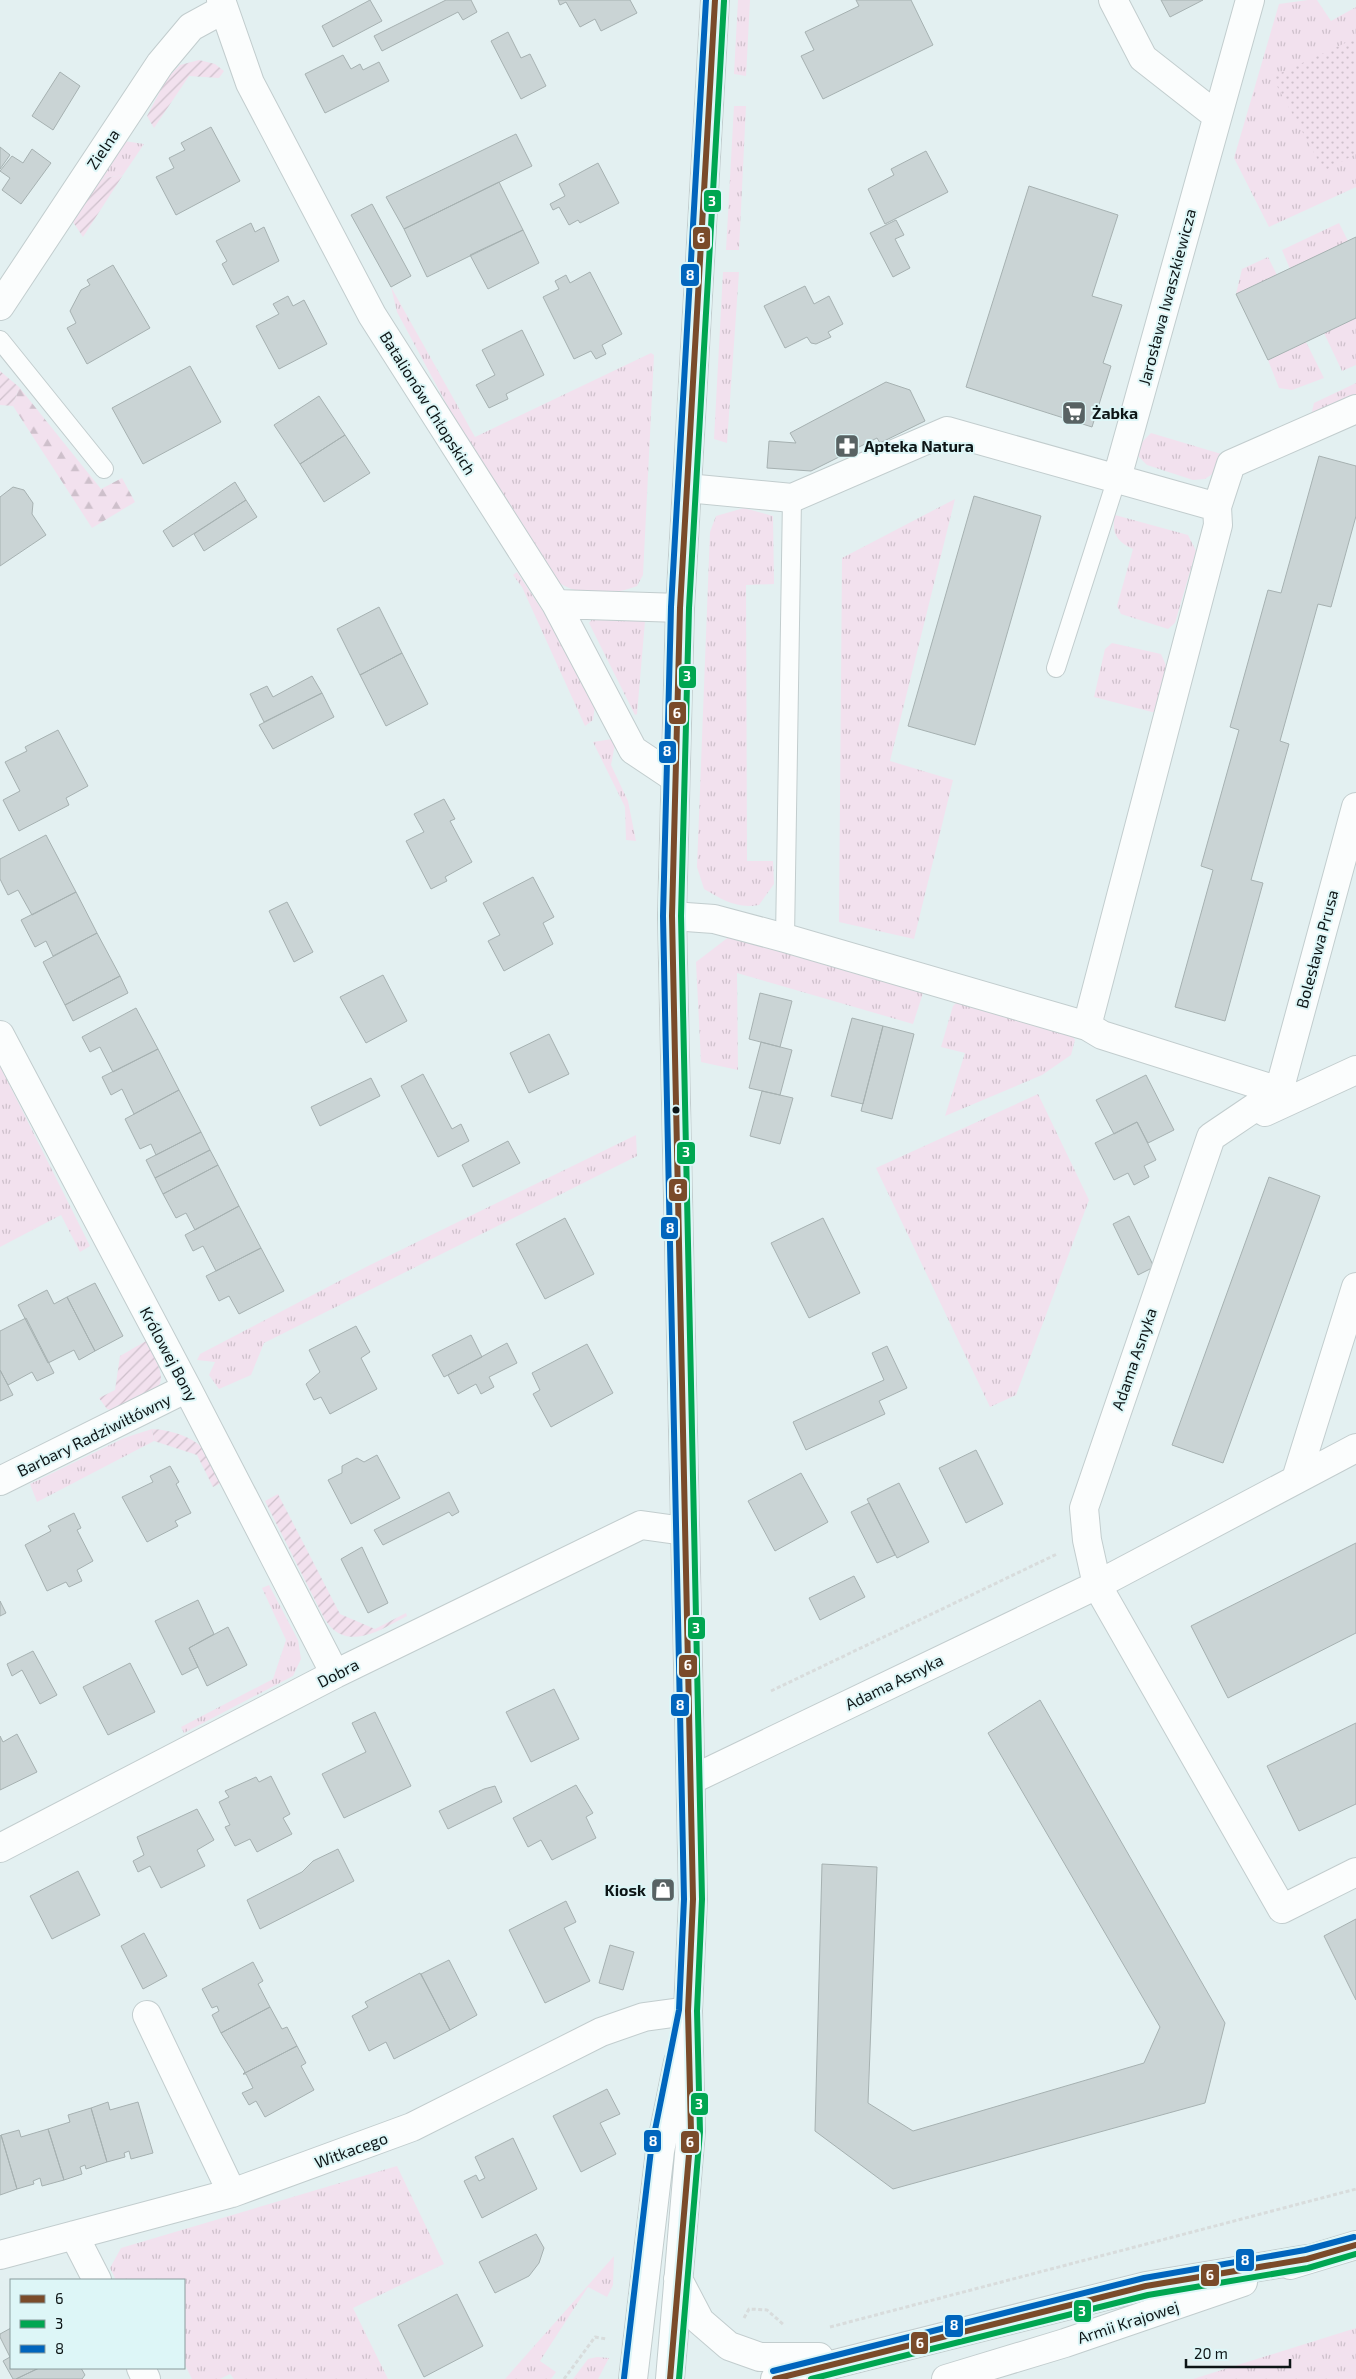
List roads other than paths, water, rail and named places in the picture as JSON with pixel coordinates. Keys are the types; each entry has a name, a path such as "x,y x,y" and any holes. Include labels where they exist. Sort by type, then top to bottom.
{"street":[{"path":"670,2379 690,2130 688,2011 693,1899 672,916 680,608 715,0"},
{"path":"1112,0 1143,58 1217,116"},
{"name":"Jarosława Iwaszkiewicza","path":"1117,478 1250,0"},
{"name":"Zielna","path":"0,306 160,64 191,27 223,5"},
{"name":"Batalionów Chłopskich","path":"223,5 250,83 372,314 556,604 633,750 675,778"},
{"path":"1087,1026 1218,525 1217,507 1231,464 1356,409"},
{"path":"687,488 792,498 947,431 1217,507"},
{"path":"556,604 680,608"},
{"name":"Bolesława Prusa","path":"1279,1091 1346,872 1356,807"},
{"path":"672,916 714,919 785,938 1087,1026 1102,1035 1279,1091"},
{"name":"Królowej Bony","path":"0,1035 187,1388 335,1674"},
{"path":"1211,1136 1356,1070"},
{"path":"1211,1136 1279,1091"},
{"name":"Adama Asnyka","path":"1097,1585 1087,1540 1084,1508 1211,1136"},
{"path":"1296,1479 1356,1287"},
{"name":"Barbary Radziwiłłówny","path":"0,1481 187,1388"},
{"name":"Adama Asnyka","path":"691,1780 1097,1585 1356,1448"},
{"name":"Dobra","path":"0,1848 335,1674 641,1525 684,1531"},
{"path":"1097,1585 1282,1909 1356,1872"},
{"path":"633,2379 660,2151 688,2011"},
{"name":"Witkacego","path":"0,2255 232,2193 412,2127 601,2032 644,2017 688,2011"},
{"path":"147,2015 232,2193"},
{"path":"74,2235 96,2279"},
{"name":"Armii Krajowej","path":"946,2379 1180,2305 1307,2259 1356,2246"},
{"name":"Armii Krajowej","path":"775,2379 1146,2286 1307,2259"},
{"path":"678,2279 700,2321 729,2346 760,2357 861,2358"}],"lane":[{"path":"0,340 104,468"},
{"path":"1056,668 1117,478"},
{"path":"785,938 792,498"}],"place":[{"name":"Żabka","path":"1074,413"},
{"name":"Apteka Natura","path":"847,446"},
{"name":"Kiosk","path":"663,1890"}]}
